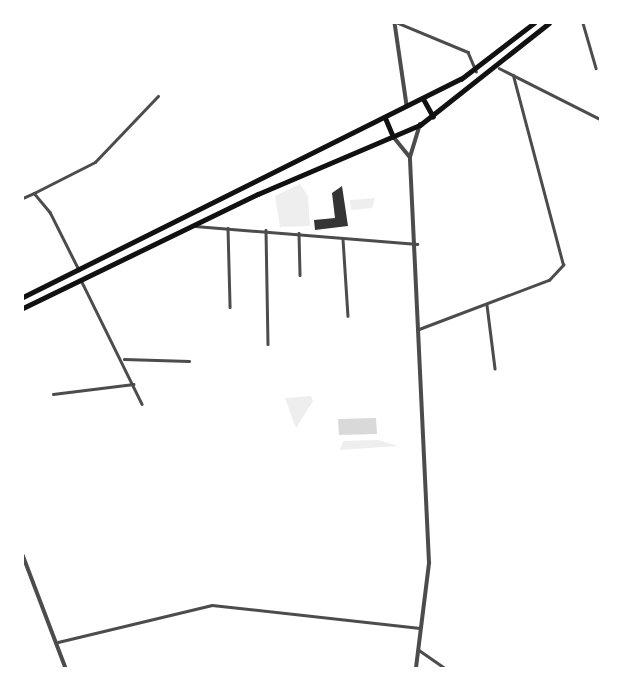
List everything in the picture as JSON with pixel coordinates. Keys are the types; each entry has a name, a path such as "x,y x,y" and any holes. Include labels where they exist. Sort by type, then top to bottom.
{"highway":[{"path":"23,297 476,71 534,23"},
{"path":"23,308 192,226 420,125 499,68 549,23"},
{"path":"423,98 433,117"},
{"path":"385,117 393,136"}],"street":[{"path":"407,105 397,23 468,52 476,71"},
{"path":"583,23 596,68"},
{"path":"499,68 600,119"},
{"path":"419,330 559,275 563,265 513,76"},
{"path":"23,198 95,162 158,96"},
{"path":"416,668 429,563 410,158 420,125"},
{"path":"393,136 410,158"},
{"path":"34,194 52,216 79,270"},
{"path":"192,226 416,244"},
{"path":"228,228 230,307"},
{"path":"266,230 268,344"},
{"path":"299,233 300,275"},
{"path":"343,239 348,316"},
{"path":"81,280 124,359 142,404"},
{"path":"486,305 495,368"},
{"path":"124,359 189,360"},
{"path":"53,394 133,384"},
{"path":"23,555 66,668"},
{"path":"58,642 212,605 420,628"},
{"path":"418,650 445,668"}],"shaded area":[{"path":"300,184 308,196 310,226 280,227 275,196"},
{"path":"375,198 372,208 351,210 350,200"},
{"path":"311,396 313,401 296,428 285,398"},
{"path":"376,418 377,434 339,435 338,419"},
{"path":"378,440 398,446 340,450 343,441"}],"building":[{"path":"342,186 348,226 315,230 314,220 335,218 332,193"}]}
